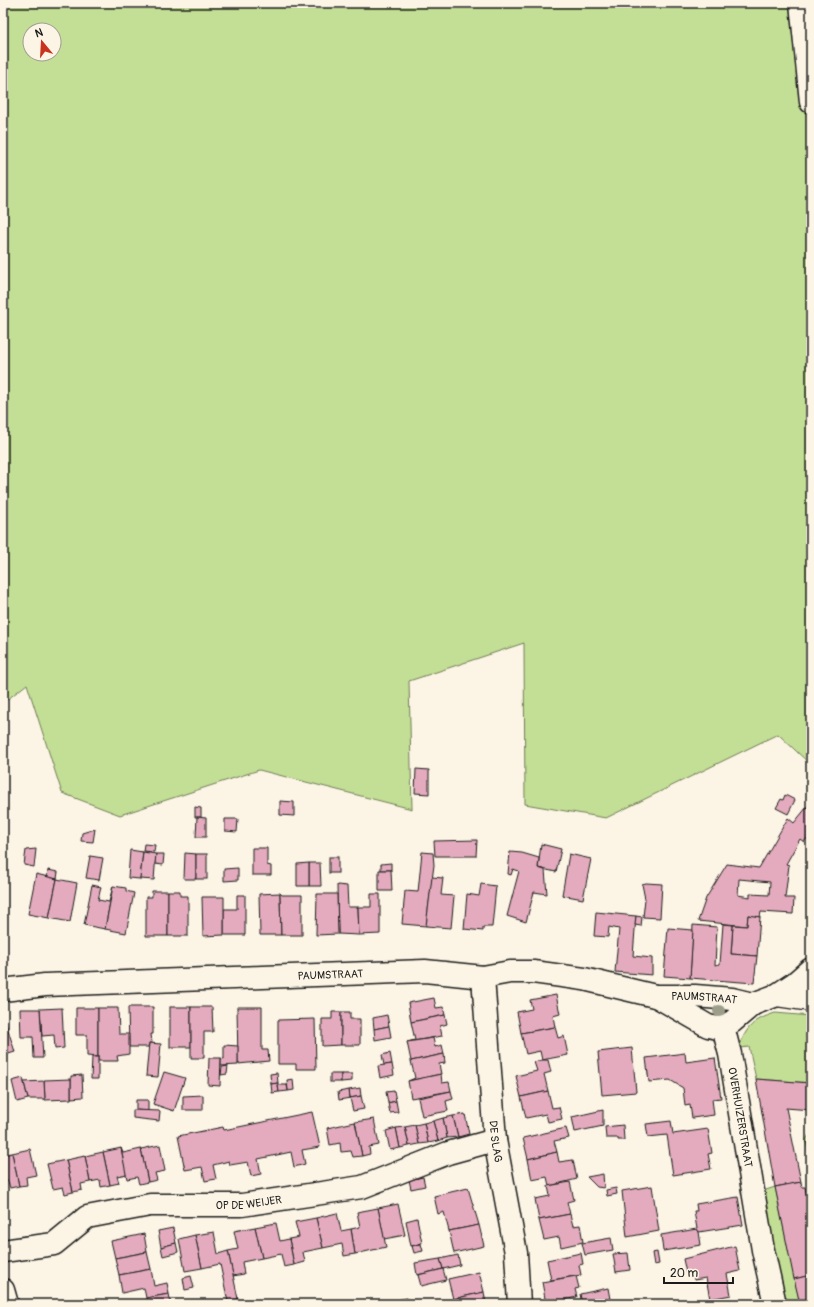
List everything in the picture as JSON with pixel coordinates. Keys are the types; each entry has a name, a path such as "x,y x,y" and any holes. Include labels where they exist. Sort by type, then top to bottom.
{"street":[{"path":"801,3 811,102"},
{"path":"723,1027 740,1017 753,1004 777,995 795,983 811,969"},
{"name":"PAUMSTRAAT","path":"3,990 45,985 323,974 425,971 483,977 510,972 560,975 655,996 695,996 732,999 753,1004"},
{"name":"DE SLAG","path":"483,977 495,1140 516,1254 519,1304"},
{"path":"777,995 811,1000"},
{"name":"PAUMSTRAAT","path":"655,996 708,1026 723,1027"},
{"name":"OVERHUIZERSTRAAT","path":"723,1027 730,1054 764,1250 775,1304"},
{"name":"OP DE WEIJER","path":"3,1251 54,1244 87,1217 150,1205 242,1205 362,1187 448,1153 495,1140"},
{"path":"3,1290 7,1304"}],"green space":[{"path":"3,3 811,3 811,765 778,734 606,818 525,804 524,643 409,681 412,809 259,770 120,815 62,793 27,684 3,703"},
{"path":"775,1013 811,1016 811,1083 756,1079 749,1047 739,1048 744,1035 751,1025 761,1018"},
{"path":"811,1131 811,1170 806,1140"},
{"path":"775,1187 800,1304 786,1304 775,1259 763,1191"}],"building":[{"path":"416,769 429,770 429,794 415,793"},
{"path":"785,795 795,800 788,814 776,808 781,799 783,800"},
{"path":"280,801 294,802 294,816 280,815"},
{"path":"811,802 811,833 804,842 800,839 786,864 789,865 785,898 794,898 793,914 761,912 760,917 748,915 747,926 698,921 706,898 727,864 759,868 788,818 794,823","holes":["739,879 770,882 769,895 750,894 750,897 738,895"]},
{"path":"195,807 201,808 201,817 195,817"},
{"path":"197,817 206,818 206,837 196,837"},
{"path":"225,819 238,819 237,832 225,831"},
{"path":"95,829 93,842 81,841 82,833"},
{"path":"477,840 476,856 435,856 434,841"},
{"path":"144,844 155,845 154,852 143,851"},
{"path":"541,844 561,849 556,872 538,868"},
{"path":"252,848 267,848 267,865 271,866 271,875 252,875"},
{"path":"36,849 34,867 24,865 26,850"},
{"path":"130,850 143,852 140,879 128,878"},
{"path":"143,852 156,854 154,880 140,879"},
{"path":"422,852 433,853 434,865 426,926 402,924 405,891 418,892"},
{"path":"510,852 522,853 539,858 538,868 545,870 547,894 534,892 526,922 507,916 519,871 513,869 511,875 508,874"},
{"path":"185,853 196,854 196,879 184,879"},
{"path":"156,854 164,854 163,865 155,864"},
{"path":"196,854 207,854 207,879 196,879"},
{"path":"569,854 591,859 583,899 562,895"},
{"path":"90,856 103,858 99,880 86,878"},
{"path":"329,857 338,857 338,873 329,873"},
{"path":"309,863 320,863 321,886 309,886"},
{"path":"309,863 309,886 297,886 297,864"},
{"path":"391,863 391,870 381,870 381,864"},
{"path":"238,868 238,880 224,881 224,869"},
{"path":"48,870 58,872 57,879 47,877"},
{"path":"379,870 391,870 392,891 379,891"},
{"path":"36,874 57,879 49,918 28,914"},
{"path":"432,877 443,878 441,895 454,896 451,928 426,926"},
{"path":"57,879 77,883 70,922 49,918"},
{"path":"481,884 496,886 492,927 483,927 483,931 464,929 467,894 479,896"},
{"path":"642,884 662,884 660,918 643,917 645,899"},
{"path":"92,885 101,887 98,900 109,902 113,886 105,929 84,925"},
{"path":"337,885 347,886 348,907 358,907 359,935 338,934"},
{"path":"113,886 126,888 126,891 134,893 126,933 105,929"},
{"path":"152,891 168,891 168,936 146,936 146,897 152,897"},
{"path":"168,891 180,891 180,896 188,896 188,936 168,936"},
{"path":"280,893 281,935 260,935 259,894"},
{"path":"280,893 282,895 302,895 302,935 281,935"},
{"path":"317,894 337,894 338,934 316,935"},
{"path":"371,894 380,894 380,934 359,935 358,907 371,907"},
{"path":"237,895 245,895 245,935 224,935 224,909 237,909"},
{"path":"202,897 224,897 224,935 203,936"},
{"path":"596,912 636,916 633,956 652,958 652,975 615,972 619,929 609,927 608,937 594,936"},
{"path":"748,915 760,917 757,956 731,954 733,925 747,926"},
{"path":"636,916 642,917 641,926 635,925"},
{"path":"723,924 733,925 731,954 757,956 754,983 690,978 693,925 717,927 715,965 720,964"},
{"path":"668,928 693,930 690,978 664,976"},
{"path":"556,995 560,1014 553,1016 555,1027 521,1033 517,1012 532,1009 530,1000"},
{"path":"434,998 436,1008 443,1007 445,1015 411,1022 408,1003"},
{"path":"128,1007 153,1007 153,1034 151,1034 152,1043 149,1043 148,1047 129,1047"},
{"path":"170,1007 191,1007 191,1047 170,1047"},
{"path":"191,1007 212,1007 213,1032 204,1032 204,1058 191,1058"},
{"path":"237,1007 262,1007 262,1050 268,1050 269,1061 238,1064"},
{"path":"62,1008 64,1048 55,1049 54,1035 42,1036 40,1009"},
{"path":"76,1008 98,1008 98,1057 87,1056 87,1035 76,1035"},
{"path":"98,1008 118,1008 119,1034 129,1034 129,1054 117,1056 118,1061 98,1061"},
{"path":"20,1009 40,1009 43,1058 34,1058 33,1037 21,1037"},
{"path":"332,1012 341,1012 341,1045 322,1046 322,1019 332,1019"},
{"path":"341,1012 350,1012 350,1019 360,1019 360,1045 341,1045"},
{"path":"3,1014 15,1052 5,1055 3,1047"},
{"path":"387,1015 389,1026 374,1029 373,1018"},
{"path":"445,1015 447,1024 440,1026 442,1036 407,1042 415,1040 411,1022"},
{"path":"315,1019 316,1069 296,1069 296,1064 278,1064 278,1020"},
{"path":"389,1026 391,1037 375,1040 374,1029"},
{"path":"555,1027 558,1038 564,1036 568,1055 542,1060 540,1051 526,1054 521,1033"},
{"path":"433,1038 435,1047 442,1045 444,1054 411,1061 407,1042"},
{"path":"149,1043 161,1044 158,1077 146,1076"},
{"path":"224,1045 238,1046 238,1065 221,1066 221,1058 224,1059"},
{"path":"632,1048 636,1092 602,1095 598,1052"},
{"path":"390,1053 392,1064 384,1065 382,1055"},
{"path":"685,1053 686,1062 715,1058 721,1098 712,1099 714,1115 692,1118 690,1105 685,1106 683,1088 670,1080 649,1082 646,1058"},
{"path":"444,1054 445,1063 439,1064 441,1074 408,1081 415,1078 411,1061"},
{"path":"92,1057 98,1057 98,1079 91,1079"},
{"path":"209,1058 221,1058 220,1086 208,1085"},
{"path":"548,1060 551,1072 544,1074 548,1091 521,1097 516,1076 537,1071 534,1062"},
{"path":"392,1064 394,1075 380,1078 378,1066"},
{"path":"228,1066 227,1074 221,1075 222,1067"},
{"path":"164,1072 185,1078 174,1111 153,1104"},
{"path":"277,1073 278,1083 271,1084 270,1074"},
{"path":"330,1074 341,1074 341,1082 330,1082"},
{"path":"341,1074 352,1074 352,1081 341,1082"},
{"path":"441,1074 442,1083 449,1082 451,1091 411,1098 408,1081"},
{"path":"82,1075 83,1097 71,1098 71,1076"},
{"path":"23,1078 28,1099 17,1102 12,1081"},
{"path":"71,1079 71,1099 45,1100 44,1080"},
{"path":"293,1079 294,1090 288,1091 287,1080"},
{"path":"756,1079 811,1083 811,1110 786,1108 801,1182 775,1187"},
{"path":"44,1081 45,1099 28,1099 24,1082"},
{"path":"278,1083 279,1092 272,1093 271,1084"},
{"path":"278,1085 287,1085 288,1091 279,1092"},
{"path":"360,1088 361,1096 350,1098 349,1090"},
{"path":"349,1090 350,1098 339,1100 338,1092"},
{"path":"394,1091 396,1101 388,1103 386,1092"},
{"path":"451,1091 453,1099 446,1101 448,1111 422,1116 418,1098"},
{"path":"548,1091 552,1108 559,1107 562,1119 548,1122 546,1114 526,1118 521,1097"},
{"path":"203,1095 203,1110 183,1110 183,1096"},
{"path":"361,1096 364,1109 353,1111 350,1098"},
{"path":"136,1100 148,1100 148,1111 136,1110"},
{"path":"396,1101 398,1112 390,1113 388,1103"},
{"path":"133,1110 160,1111 159,1121 133,1118"},
{"path":"603,1110 603,1126 575,1132 572,1117"},
{"path":"312,1112 320,1147 302,1150 305,1164 294,1167 291,1152 258,1159 261,1174 251,1176 248,1162 230,1165 229,1161 213,1165 216,1179 205,1181 202,1167 185,1170 178,1136 223,1127 224,1130"},
{"path":"465,1114 469,1134 458,1137 453,1116"},
{"path":"453,1116 458,1137 447,1138 443,1118"},
{"path":"443,1118 447,1138 438,1141 433,1121"},
{"path":"374,1119 379,1145 369,1147 370,1154 362,1156 355,1122"},
{"path":"433,1121 438,1141 428,1143 424,1123"},
{"path":"671,1121 673,1134 708,1129 712,1153 708,1154 711,1169 673,1175 667,1135 648,1137 646,1124"},
{"path":"355,1122 362,1156 353,1157 351,1151 341,1152 340,1143 330,1145 327,1128"},
{"path":"424,1123 428,1143 419,1144 415,1125"},
{"path":"415,1125 419,1144 409,1146 405,1127"},
{"path":"623,1125 624,1140 618,1140 618,1138 606,1138 605,1127"},
{"path":"405,1127 409,1146 400,1148 396,1128"},
{"path":"396,1128 400,1148 390,1150 386,1131"},
{"path":"566,1128 569,1138 554,1141 557,1152 528,1159 523,1138"},
{"path":"160,1145 165,1171 155,1173 157,1180 148,1182 141,1149"},
{"path":"121,1148 127,1174 117,1176 119,1183 110,1185 103,1152"},
{"path":"121,1148 123,1153 141,1149 148,1182 139,1184 137,1177 127,1179"},
{"path":"30,1149 36,1175 26,1177 27,1185 19,1186 12,1153"},
{"path":"103,1152 110,1185 101,1187 100,1180 90,1182 85,1156"},
{"path":"557,1152 559,1162 573,1160 577,1179 549,1186 547,1177 532,1180 528,1159"},
{"path":"12,1153 19,1186 10,1188 8,1181 3,1182 3,1155"},
{"path":"85,1156 90,1182 81,1184 82,1190 73,1192 66,1160"},
{"path":"66,1160 73,1192 65,1194 63,1187 53,1189 47,1164"},
{"path":"603,1174 604,1188 597,1187 587,1177"},
{"path":"423,1177 425,1186 411,1189 409,1180"},
{"path":"570,1182 574,1200 567,1202 570,1214 539,1220 535,1199 550,1196 548,1186"},
{"path":"801,1182 802,1187 805,1187 811,1217 811,1275 794,1279 775,1187"},
{"path":"652,1186 659,1231 627,1237 622,1191"},
{"path":"468,1188 479,1225 449,1231 444,1212 438,1214 434,1196"},
{"path":"616,1188 617,1194 607,1196 606,1190"},
{"path":"738,1197 743,1225 699,1232 697,1229 694,1211 697,1211 696,1204"},
{"path":"398,1204 405,1235 384,1239 378,1208"},
{"path":"378,1208 386,1247 355,1254 351,1229 360,1227 357,1212"},
{"path":"337,1213 341,1231 351,1229 355,1254 344,1256 342,1244 323,1248 316,1218"},
{"path":"570,1214 573,1226 580,1225 583,1242 561,1247 559,1237 544,1240 539,1220"},
{"path":"316,1218 323,1248 303,1252 305,1262 294,1265 289,1239 299,1237 295,1222"},
{"path":"417,1218 422,1243 411,1246 406,1221"},
{"path":"276,1223 280,1241 289,1239 294,1265 284,1267 281,1254 262,1258 255,1227"},
{"path":"479,1225 484,1246 454,1253 449,1231"},
{"path":"255,1227 262,1258 242,1262 244,1274 233,1276 228,1251 238,1249 234,1231"},
{"path":"173,1228 176,1243 161,1247 158,1231"},
{"path":"697,1229 699,1232 701,1245 663,1251 661,1235"},
{"path":"214,1232 218,1254 228,1251 238,1299 228,1302 220,1264 202,1268 195,1235"},
{"path":"144,1234 147,1252 115,1258 111,1241"},
{"path":"195,1235 202,1268 185,1271 179,1239"},
{"path":"611,1238 613,1250 585,1255 582,1243"},
{"path":"176,1243 178,1252 163,1256 161,1247"},
{"path":"421,1244 423,1251 414,1253 412,1246"},
{"path":"735,1246 740,1271 727,1274 731,1295 710,1299 706,1278 694,1280 693,1272 686,1273 683,1259"},
{"path":"147,1252 151,1269 119,1275 115,1258"},
{"path":"657,1252 659,1264 654,1265 652,1253"},
{"path":"581,1253 583,1264 579,1265 581,1275 551,1280 547,1260"},
{"path":"628,1253 630,1270 616,1272 613,1254"},
{"path":"458,1255 460,1265 443,1269 440,1259"},
{"path":"440,1259 443,1269 417,1275 415,1263"},
{"path":"151,1269 154,1286 167,1283 169,1294 146,1298 144,1288 122,1293 119,1275"},
{"path":"443,1269 446,1280 421,1286 418,1275"},
{"path":"479,1272 484,1292 453,1299 448,1279"},
{"path":"811,1275 811,1304 800,1304 794,1279"},
{"path":"191,1276 194,1288 185,1290 183,1278"},
{"path":"576,1276 579,1288 575,1289 577,1297 546,1304 542,1282"},
{"path":"608,1288 610,1299 582,1304 580,1294"},
{"path":"484,1292 486,1304 441,1304 440,1302"},
{"path":"169,1294 171,1304 147,1304 146,1298"},
{"path":"407,1298 409,1304 397,1304 396,1300"},
{"path":"605,1300 606,1304 586,1304"}]}
